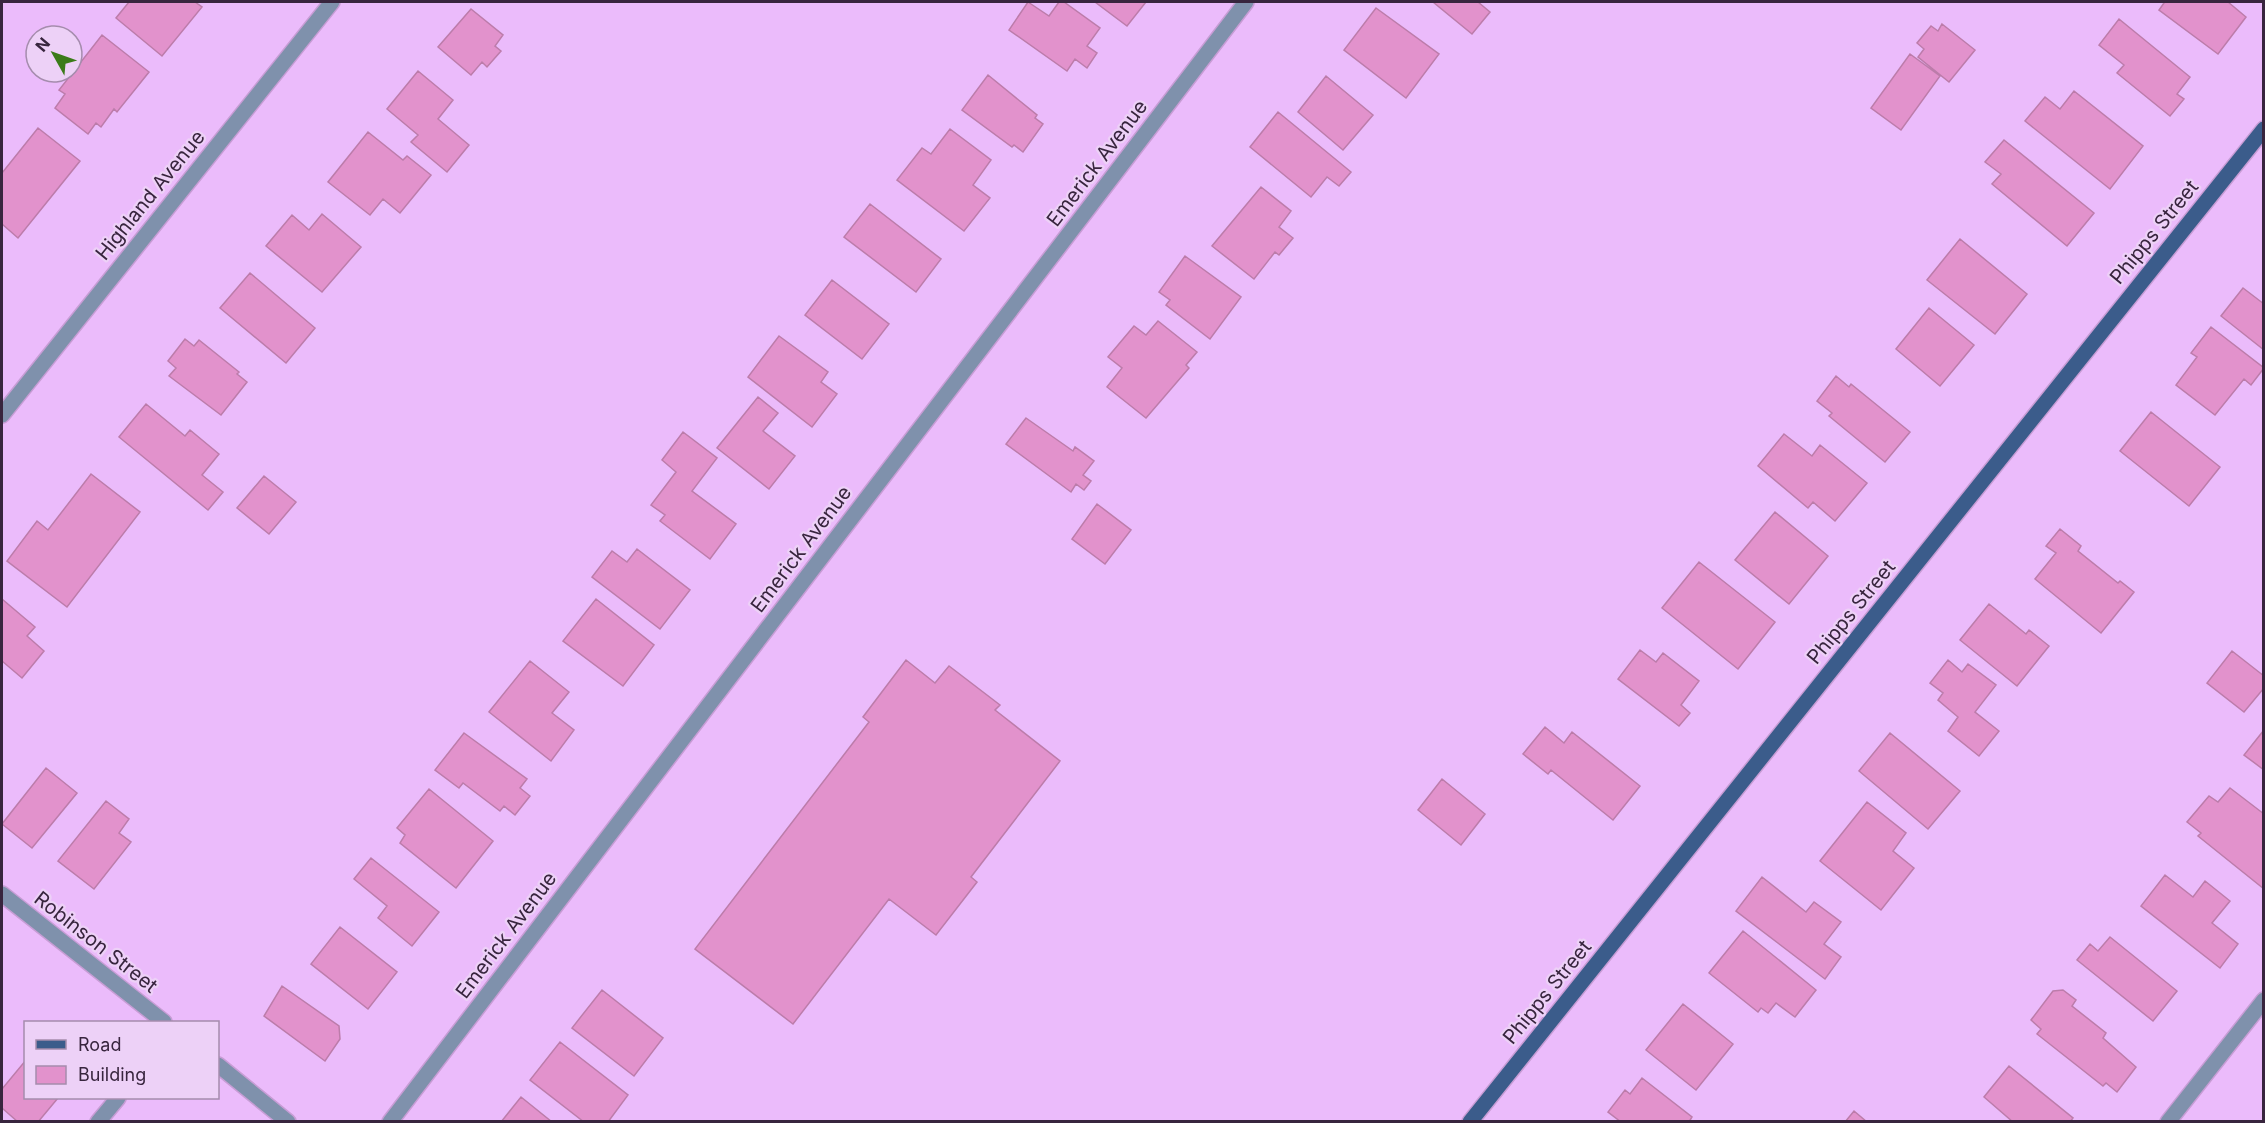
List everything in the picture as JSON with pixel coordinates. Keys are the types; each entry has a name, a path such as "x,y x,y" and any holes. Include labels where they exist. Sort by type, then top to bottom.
{"main road":[{"name":"Phipps Street","path":"1470,1122 2264,129"}],"street":[{"name":"Highland Avenue","path":"2,415 332,2"},
{"name":"Emerick Avenue","path":"390,1122 1246,2"},
{"name":"Robinson Street","path":"2,894 161,1021"},
{"path":"2168,1122 2264,1000"},
{"path":"219,1066 288,1122"},
{"path":"98,1122 117,1099"}],"building":[{"path":"129,2 195,2 202,7 162,56 116,18"},
{"path":"1028,2 1049,16 1059,2 1064,2 1100,28 1087,46 1097,53 1087,68 1075,59 1067,71 1009,30"},
{"path":"1095,2 1146,2 1127,26"},
{"path":"1433,2 1478,2 1490,12 1472,34"},
{"path":"2162,2 2228,2 2246,17 2218,54 2159,10 2164,3"},
{"path":"1376,8 1439,54 1406,98 1344,50"},
{"path":"471,9 503,35 495,46 501,51 487,67 482,62 471,75 438,47"},
{"path":"2119,19 2190,77 2177,94 2184,99 2170,116 2117,73 2124,65 2099,45"},
{"path":"1942,24 1975,50 1949,82 1918,57 1924,49 1917,43 1931,26 1938,31"},
{"path":"102,35 149,72 117,112 114,109 101,127 96,123 88,134 55,108 65,94 59,90 64,84 84,84 84,58"},
{"path":"1910,54 1940,76 1901,130 1871,108"},
{"path":"418,71 453,100 438,119 469,145 447,172 411,142 418,135 387,109"},
{"path":"988,75 1037,115 1035,118 1043,124 1023,152 1014,145 1012,147 962,110"},
{"path":"1326,76 1373,115 1343,150 1298,112"},
{"path":"2074,91 2143,146 2110,189 2025,121 2045,97 2060,109"},
{"path":"1278,112 1351,172 1339,186 1327,177 1311,197 1250,147"},
{"path":"38,128 80,161 18,238 2,224 2,173"},
{"path":"950,129 991,160 973,185 990,198 964,231 897,180 922,148 931,154"},
{"path":"368,132 403,160 407,156 431,175 400,213 383,199 370,215 328,182"},
{"path":"2004,140 2094,213 2067,246 1992,184 2001,174 1985,162"},
{"path":"1261,187 1291,211 1279,227 1293,238 1279,255 1275,252 1254,279 1212,246"},
{"path":"870,204 941,259 916,292 844,237"},
{"path":"322,214 361,247 322,292 266,246 292,215 309,230"},
{"path":"1960,239 2027,294 1995,334 1927,280"},
{"path":"1185,256 1241,297 1210,339 1166,305 1170,300 1159,292"},
{"path":"250,273 315,328 286,363 220,308"},
{"path":"832,280 889,324 862,359 805,315"},
{"path":"2243,288 2264,304 2264,350 2221,316"},
{"path":"1929,308 1974,345 1940,386 1896,349"},
{"path":"1158,321 1197,352 1186,365 1189,368 1146,418 1107,387 1122,368 1108,357 1134,326 1146,335"},
{"path":"2211,327 2264,368 2251,385 2244,379 2215,415 2176,385 2197,357 2191,353"},
{"path":"779,336 828,372 821,382 837,394 812,427 748,377"},
{"path":"185,339 194,346 199,340 239,372 237,374 247,382 221,415 169,376 176,368 168,361"},
{"path":"1836,376 1849,387 1851,384 1910,432 1885,462 1829,416 1832,413 1817,401"},
{"path":"758,397 778,413 763,431 795,456 769,489 717,448"},
{"path":"146,404 185,436 190,430 219,454 202,475 223,492 208,510 119,437"},
{"path":"2151,412 2220,467 2189,506 2120,451"},
{"path":"1026,418 1073,451 1075,447 1094,461 1083,475 1091,481 1084,490 1076,484 1071,492 1006,444"},
{"path":"683,432 717,458 692,491 736,524 710,559 660,521 665,515 651,505 676,472 662,460"},
{"path":"1784,434 1812,456 1820,445 1867,483 1835,521 1813,502 1808,508 1758,466"},
{"path":"91,474 140,512 67,607 7,561 37,521 48,530"},
{"path":"264,476 296,502 269,534 237,508"},
{"path":"1097,504 1131,530 1105,564 1072,539"},
{"path":"1775,512 1828,556 1789,604 1735,560"},
{"path":"2060,529 2081,546 2078,551 2118,583 2120,581 2134,592 2101,633 2035,579 2056,553 2046,546"},
{"path":"637,549 690,590 660,629 592,577 612,551 627,562"},
{"path":"1699,562 1775,622 1738,669 1662,608"},
{"path":"2,599 35,627 27,636 44,651 22,678 2,661"},
{"path":"596,599 654,645 623,686 563,641"},
{"path":"1989,604 2026,634 2029,630 2049,646 2017,686 1960,640"},
{"path":"1640,650 1656,662 1663,653 1699,681 1681,705 1690,713 1679,726 1618,679"},
{"path":"2232,651 2264,676 2264,688 2244,712 2207,683"},
{"path":"906,660 935,683 949,666 1000,705 995,710 1060,761 971,877 977,882 936,935 889,899 793,1024 695,949 869,722 863,717"},
{"path":"1948,660 1962,672 1968,664 1996,685 1975,712 1999,731 1979,756 1948,731 1958,717 1938,700 1943,693 1930,683"},
{"path":"530,661 569,692 552,713 574,730 551,761 489,712"},
{"path":"1545,727 1564,743 1572,732 1640,786 1613,820 1551,770 1548,774 1523,754"},
{"path":"2264,730 2264,770 2244,755"},
{"path":"464,733 527,779 520,788 530,796 515,815 504,806 500,811 463,783 459,788 435,770"},
{"path":"1890,733 1960,791 1928,829 1859,771"},
{"path":"46,768 77,793 32,848 2,824"},
{"path":"1442,779 1485,814 1461,845 1418,810"},
{"path":"2230,788 2264,814 2264,889 2198,836 2201,833 2187,822 2209,796 2218,802"},
{"path":"429,789 493,841 456,888 400,843 405,835 397,828"},
{"path":"106,801 129,819 119,833 131,842 94,889 58,861"},
{"path":"1867,802 1906,833 1893,851 1914,868 1881,910 1820,861"},
{"path":"371,858 439,912 412,946 378,918 387,906 354,879"},
{"path":"2165,875 2193,897 2205,881 2230,901 2212,923 2238,944 2220,968 2141,906"},
{"path":"1762,877 1806,912 1814,902 1841,922 1824,944 1841,957 1825,979 1736,911"},
{"path":"340,927 397,972 368,1009 311,964"},
{"path":"1743,931 1816,990 1795,1017 1776,1003 1768,1013 1761,1008 1758,1012 1709,973"},
{"path":"2110,937 2177,991 2153,1021 2077,960 2090,944 2098,951"},
{"path":"282,986 339,1026 340,1039 325,1061 264,1016"},
{"path":"602,990 663,1038 634,1076 572,1028"},
{"path":"2063,990 2076,1000 2072,1006 2106,1033 2103,1038 2136,1067 2117,1092 2106,1083 2103,1086 2037,1034 2041,1029 2031,1020 2053,991"},
{"path":"1683,1004 1733,1044 1696,1090 1646,1050"},
{"path":"560,1042 628,1095 608,1122 584,1122 530,1080"},
{"path":"24,1062 24,1099 57,1099 38,1122 18,1122 2,1108 2,1089"},
{"path":"2009,1066 2073,1118 2070,1122 2013,1122 1984,1097"},
{"path":"1642,1078 1692,1117 1689,1122 1621,1122 1608,1112 1625,1090 1630,1094"},
{"path":"521,1097 552,1122 501,1122"},
{"path":"1854,1111 1867,1122 1845,1122"}]}
